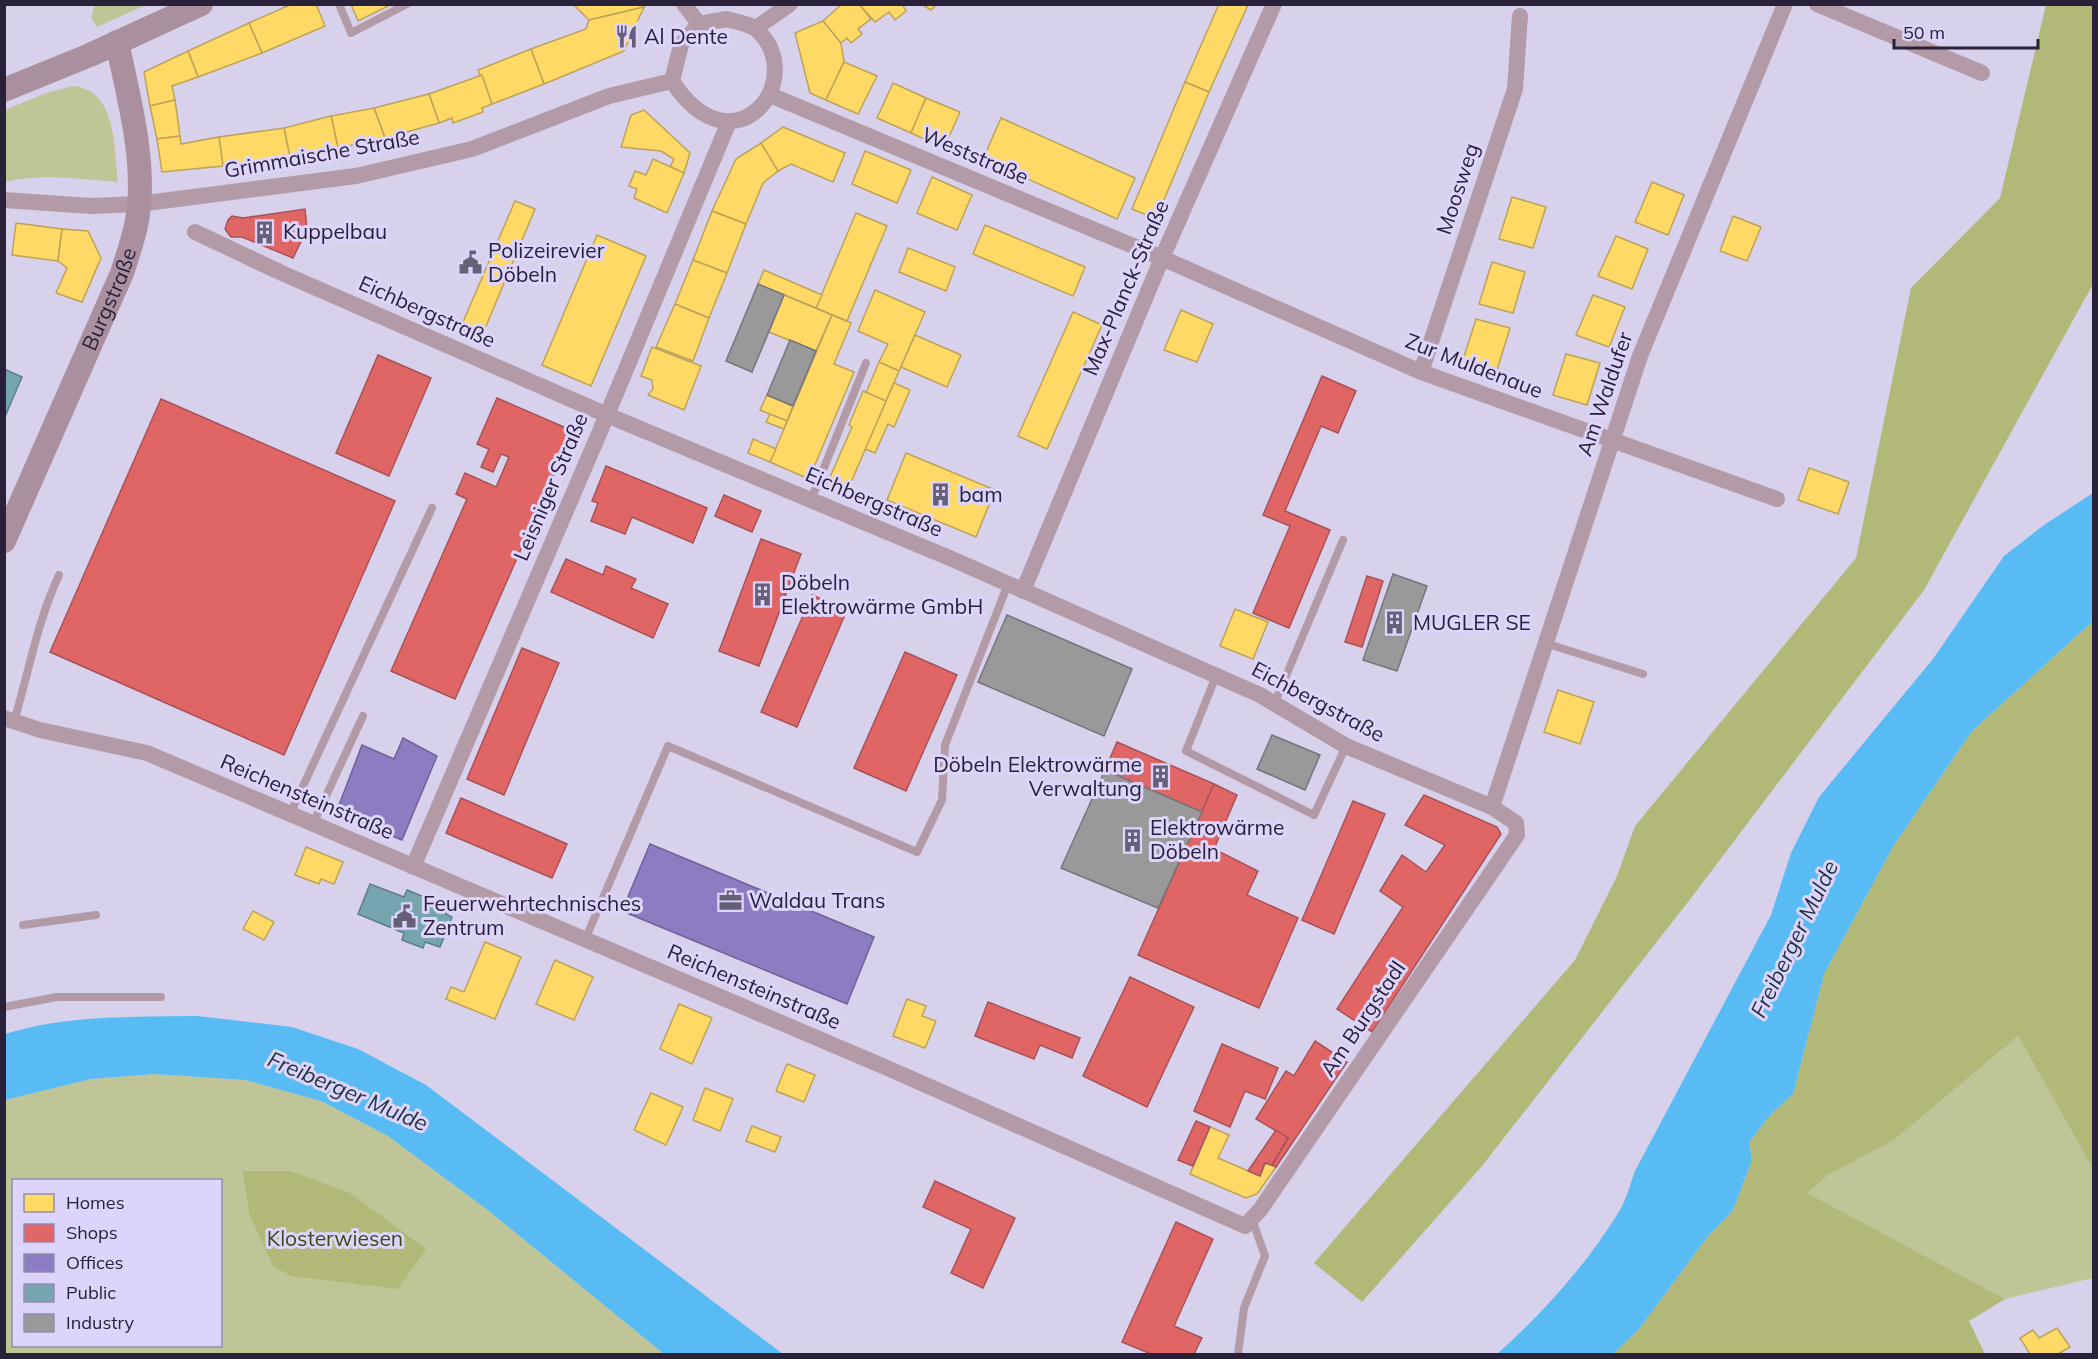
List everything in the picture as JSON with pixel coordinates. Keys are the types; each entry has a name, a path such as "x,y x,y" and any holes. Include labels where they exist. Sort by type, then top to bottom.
{"main road":[{"path":"4,90 201,4"},
{"name":"Burgstraße","path":"4,541 122,273 135,233 139,204 137,155 117,42"}],"street":[{"path":"684,4 699,24"},
{"path":"756,28 790,4"},
{"name":"Max-Planck-Straße","path":"1016,587 1274,4"},
{"name":"Am Waldufer","path":"1492,807 1544,642 1640,356 1785,4"},
{"path":"1817,4 1982,73"},
{"name":"Moosweg","path":"1421,372 1515,89 1520,16"},
{"path":"727,19 756,28 765,40 775,66 770,95 756,113 728,124 705,117 684,99 672,81 681,45 699,24 727,19"},
{"name":"Grimmaische Straße","path":"4,200 91,206 139,204 303,184 472,149 609,96 672,81"},
{"name":"Weststraße","path":"770,95 1162,258"},
{"name":"Leisniger Straße","path":"412,867 607,415 728,124"},
{"name":"Eichbergstraße","path":"195,232 295,279 607,415 1016,587 1275,702 1346,746 1492,807 1516,823 1517,836"},
{"name":"Zur Muldenaue","path":"1162,258 1421,372 1777,499"},
{"name":"Reichensteinstraße","path":"9,720 147,753 1248,1222"},
{"name":"Am Burgstadl","path":"1248,1222 1517,836"}],"lane":[{"path":"339,4 351,33 407,4"},
{"path":"811,500 866,363"},
{"path":"290,814 432,508"},
{"path":"1275,702 1343,540"},
{"path":"9,720 28,676 36,634 59,575"},
{"path":"585,940 668,746 917,852 942,800 945,745 1016,587"},
{"path":"1544,642 1643,674"},
{"path":"1216,676 1185,751 1314,815 1346,746"},
{"path":"313,824 363,717"},
{"path":"23,924 96,915"},
{"path":"4,1007 57,997 161,997"},
{"path":"1238,1354 1244,1308 1265,1256 1248,1222"}],"green space":[{"path":"95,4 146,5 97,27 91,17"},
{"path":"2046,5 2093,5 2093,284 1924,590 1691,898 1482,1166 1362,1302 1314,1263 1575,960 1617,876 1635,826 1856,558 1911,288 2000,198"},
{"path":"73,86 87,90 98,98 106,109 114,138 118,182 47,177 5,182 5,110 46,93"},
{"path":"2093,621 2093,1169 2018,1036 1894,1140 1828,1175 1807,1193 2005,1299 1969,1321 1985,1354 1613,1354 1639,1329 1708,1236 1733,1210 1752,1160 1749,1142 1771,1114 1793,1094 1824,974 1894,845 1972,731"},
{"path":"2018,1036 2093,1169 2093,1278 2005,1299 1806,1193 1828,1175 1894,1140"},
{"name":"Klosterwiesen","path":"155,1074 245,1080 321,1101 388,1136 489,1211 664,1354 5,1354 5,1100 91,1079"},
{"path":"243,1171 290,1171 350,1193 426,1249 398,1289 291,1276 273,1266 249,1213"}],"water":[{"name":"Freiberger Mulde","path":"2093,493 2093,621 1972,731 1894,845 1824,974 1793,1094 1771,1114 1749,1142 1752,1160 1733,1210 1708,1236 1639,1329 1613,1354 1497,1354 1564,1286 1594,1249 1620,1210 1635,1171 1771,915 1791,853 1819,797 1933,659 2004,556 2044,525"},
{"name":"Freiberger Mulde","path":"197,1016 292,1027 358,1049 426,1085 783,1354 664,1354 489,1211 388,1136 321,1101 245,1080 155,1074 91,1079 5,1100 5,1034 76,1020"}],"building: Homes":[{"path":"292,4 316,4 325,26 262,53 249,23"},
{"path":"351,4 392,4 358,21"},
{"path":"573,4 642,4 644,7 589,20"},
{"path":"842,4 859,4 871,19 858,29 862,34 851,43 847,38 841,43 823,21"},
{"path":"859,4 902,4 906,11 895,20 889,12 875,22"},
{"path":"921,4 937,4 931,10"},
{"path":"1219,4 1248,5 1209,92 1185,82"},
{"path":"644,7 624,51 544,84 531,49 586,29 589,20"},
{"path":"823,21 841,43 844,62 826,100 810,93 795,33"},
{"path":"249,23 262,53 198,77 188,51"},
{"path":"531,49 544,84 492,104 478,70"},
{"path":"188,51 198,77 172,86 175,100 150,106 144,72"},
{"path":"844,62 877,76 858,114 826,100"},
{"path":"482,75 492,104 482,108 483,112 453,123 452,118 439,123 429,94"},
{"path":"1185,82 1209,92 1156,219 1132,209"},
{"path":"893,83 926,98 911,133 877,118"},
{"path":"429,94 439,123 385,138 374,108"},
{"path":"926,98 960,112 944,148 911,133"},
{"path":"175,100 180,136 157,139 150,106"},
{"path":"374,108 385,138 338,148 331,116"},
{"path":"644,110 690,153 684,173 670,167 674,159 661,151 621,147 631,115"},
{"path":"331,116 338,148 290,158 284,128"},
{"path":"1001,118 1135,178 1117,219 983,159"},
{"path":"783,127 845,153 833,182 791,164 778,171 761,143"},
{"path":"284,128 290,158 223,166 219,137"},
{"path":"180,136 181,144 219,137 223,166 162,172 157,139"},
{"path":"761,143 778,171 763,183 746,224 712,211 736,159"},
{"path":"865,151 911,170 897,203 852,184"},
{"path":"653,159 684,173 667,213 634,198 637,189 629,186 635,171 646,175"},
{"path":"932,177 972,195 957,230 917,213"},
{"path":"1652,182 1684,195 1668,235 1635,222"},
{"path":"1512,197 1546,207 1533,248 1499,239"},
{"path":"515,201 535,209 481,338 460,329"},
{"path":"712,211 746,224 727,273 693,260"},
{"path":"856,213 887,226 847,321 816,308"},
{"path":"1733,216 1761,227 1747,261 1720,251"},
{"path":"16,223 62,229 58,261 12,255"},
{"path":"985,225 1085,267 1073,296 973,254"},
{"path":"62,229 88,231 101,258 82,302 56,293 67,268 58,261"},
{"path":"597,235 646,256 591,386 542,365"},
{"path":"1616,236 1648,249 1632,289 1598,276"},
{"path":"908,248 955,267 946,291 899,272"},
{"path":"693,260 727,273 709,318 675,304"},
{"path":"1492,262 1525,272 1513,313 1479,304"},
{"path":"764,270 822,295 816,308 758,284"},
{"path":"875,290 925,312 899,371 879,362 888,344 858,331"},
{"path":"784,295 832,315 816,351 769,332"},
{"path":"1593,295 1625,307 1609,347 1576,335"},
{"path":"675,304 709,318 693,361 656,347"},
{"path":"1181,310 1213,324 1197,362 1164,350"},
{"path":"1073,312 1102,325 1047,449 1018,436"},
{"path":"832,315 851,323 834,364 854,372 809,479 770,462"},
{"path":"1476,319 1510,328 1497,370 1463,360"},
{"path":"915,335 961,355 947,387 901,367"},
{"path":"652,347 701,366 684,410 648,395 653,389 652,380 641,376"},
{"path":"1566,354 1600,363 1587,405 1553,395"},
{"path":"879,362 899,371 886,401 866,393"},
{"path":"894,383 910,390 894,427 888,424 875,453 865,449"},
{"path":"863,391 886,401 846,494 826,486 852,427 849,425"},
{"path":"767,395 793,406 787,421 760,410"},
{"path":"770,414 787,421 784,429 766,422"},
{"path":"753,439 776,449 770,462 748,453"},
{"name":"bam","path":"906,453 995,490 976,537 887,500"},
{"path":"1809,468 1849,482 1838,514 1798,500"},
{"path":"1235,609 1268,622 1253,659 1220,646"},
{"path":"1558,690 1594,702 1580,744 1544,732"},
{"path":"306,847 343,862 334,884 321,879 319,884 295,875"},
{"path":"253,911 274,922 264,940 243,929"},
{"path":"485,942 521,957 495,1019 446,999 451,987 464,992"},
{"path":"555,960 593,977 574,1020 536,1004"},
{"path":"907,999 926,1006 922,1016 936,1021 925,1048 893,1036"},
{"path":"679,1004 712,1018 692,1064 660,1049"},
{"path":"787,1064 815,1075 804,1102 776,1091"},
{"path":"705,1088 733,1099 720,1131 693,1120"},
{"path":"651,1093 683,1107 666,1145 634,1130"},
{"path":"752,1126 781,1137 775,1152 746,1141"},
{"path":"1210,1127 1229,1135 1218,1158 1260,1176 1265,1163 1276,1167 1257,1194 1246,1198 1190,1174"},
{"path":"2057,1328 2070,1347 2058,1354 2030,1354 2020,1338 2033,1330 2039,1338"}],"building: Shops":[{"name":"Kuppelbau","path":"305,209 307,229 293,258 242,237 231,237 225,229 232,216 243,218"},
{"path":"378,355 431,378 389,476 336,453"},
{"path":"1322,376 1356,391 1338,433 1321,426 1285,511 1330,530 1289,628 1253,613 1290,526 1263,515"},
{"path":"497,398 573,431 455,699 391,671 467,499 456,494 465,473 496,487 509,457 501,454 493,472 481,467 489,449 477,444"},
{"path":"161,399 395,501 284,755 50,652"},
{"path":"606,466 707,508 693,543 632,517 625,534 591,521 598,503 592,501"},
{"path":"724,495 761,511 752,532 715,516"},
{"name":"Döbeln Elektrowärme GmbH","path":"761,539 801,554 759,666 719,651"},
{"path":"566,559 603,575 606,566 636,579 631,588 668,604 653,638 551,592"},
{"path":"1367,576 1383,581 1362,647 1345,642"},
{"path":"812,595 847,610 797,727 761,712"},
{"path":"522,648 559,663 504,795 467,779"},
{"path":"905,652 957,675 906,791 854,768"},
{"name":"Döbeln Elektrowärme Verwaltung","path":"1117,742 1214,784 1202,812 1105,770"},
{"path":"1214,784 1237,795 1214,849 1258,871 1247,895 1298,918 1259,1008 1138,955"},
{"path":"1424,795 1497,827 1501,834 1372,1032 1337,1009 1403,907 1380,891 1402,855 1426,872 1445,845 1405,825"},
{"path":"461,798 567,844 552,878 446,833"},
{"path":"1353,801 1385,814 1334,934 1302,920"},
{"path":"1130,977 1194,1007 1147,1107 1083,1076"},
{"path":"988,1002 1080,1038 1072,1058 1040,1045 1034,1059 975,1036"},
{"path":"1315,1041 1347,1062 1276,1167 1272,1165 1288,1138 1256,1119 1286,1071 1294,1076"},
{"path":"1222,1044 1278,1068 1265,1099 1245,1091 1230,1127 1194,1111"},
{"path":"1196,1121 1210,1127 1193,1166 1178,1160"},
{"path":"1276,1130 1288,1138 1272,1165 1265,1163 1260,1176 1248,1171"},
{"path":"935,1181 1015,1218 983,1288 951,1273 971,1229 923,1207"},
{"path":"1176,1222 1213,1239 1174,1326 1202,1338 1194,1354 1151,1354 1122,1342"}],"building: Offices":[{"path":"403,738 437,756 402,840 336,813 362,745 394,759"},
{"path":"650,844 874,937 847,1004 622,911"}],"building: Public":[{"path":"4,369 22,377 4,419"},
{"name":"Feuerwehrtechnisches Zentrum","path":"370,884 404,897 407,890 449,907 446,914 452,917 440,947 425,942 423,948 402,940 404,933 358,914"}],"building: Industry":[{"path":"758,284 784,295 752,372 726,361"},
{"path":"790,340 816,351 793,406 767,395"},
{"name":"MUGLER SE","path":"1393,574 1427,586 1397,671 1363,660"},
{"path":"1007,615 1132,669 1104,736 978,682"},
{"path":"1272,735 1320,755 1305,790 1257,769"},
{"name":"Elektrowärme Döbeln","path":"1105,770 1202,812 1158,908 1061,868"}],"place":[{"name":"Al Dente","path":"626,37"},
{"name":"Kuppelbau","path":"265,232"},
{"name":"Polizeirevier Döbeln","path":"470,263"},
{"name":"bam","path":"941,495"},
{"name":"Döbeln Elektrowärme GmbH","path":"763,595"},
{"name":"MUGLER SE","path":"1395,623"},
{"name":"Döbeln Elektrowärme Verwaltung","path":"1160,777"},
{"name":"Elektrowärme Döbeln","path":"1132,840"},
{"name":"Waldau Trans","path":"731,901"},
{"name":"Feuerwehrtechnisches Zentrum","path":"405,916"}]}
